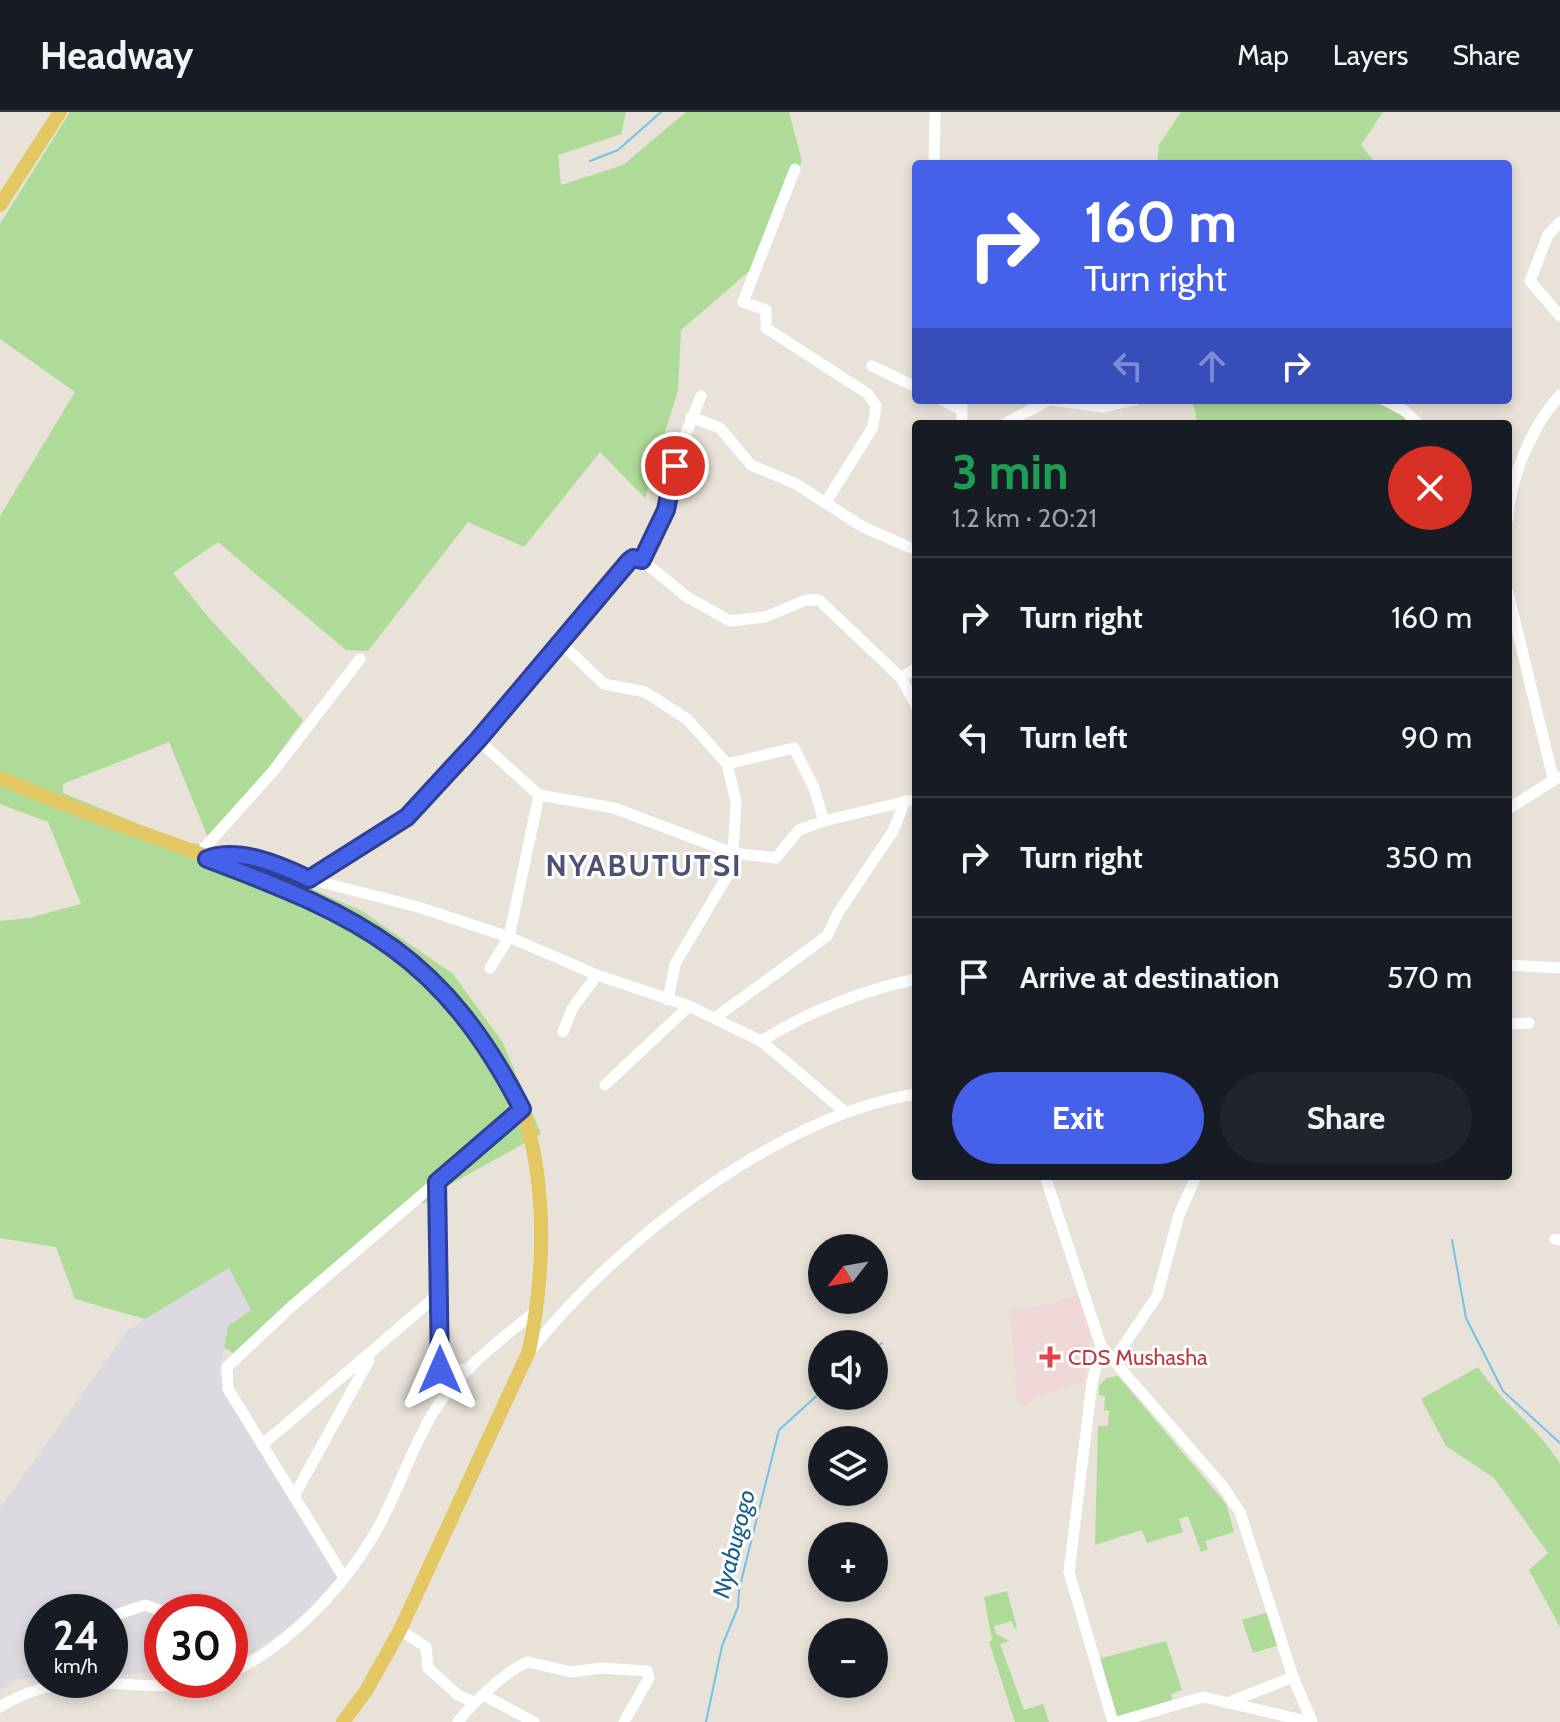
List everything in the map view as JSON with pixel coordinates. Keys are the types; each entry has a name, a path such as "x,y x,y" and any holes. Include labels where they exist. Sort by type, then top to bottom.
{"main road":[{"path":"0,205 60,112"},
{"path":"0,778 318,903 396,948 439,986 463,1013 497,1061 522,1109 535,1173 541,1229 537,1310 529,1351 400,1630 366,1691 343,1722"}],"street":[{"path":"934,160 935,112"},
{"path":"795,169 743,302 766,310 766,328 868,394 876,406 873,427 826,502"},
{"path":"1560,222 1548,235 1530,281 1560,316"},
{"path":"872,366 912,385"},
{"path":"1512,488 1537,427 1560,395"},
{"path":"642,560 666,510 677,456 701,396"},
{"path":"1012,420 1042,404"},
{"path":"1392,404 1414,420"},
{"path":"691,417 720,428 751,465 796,484 863,527 912,548"},
{"path":"309,879 407,817 478,740 559,641 633,558 642,560 687,597 730,621 765,617 816,598 912,685"},
{"path":"1512,607 1557,778 1512,806"},
{"path":"559,641 604,684 645,692 687,719 727,764 736,802 733,853 726,878 675,964 668,1000"},
{"path":"203,857 360,659"},
{"path":"901,678 912,671"},
{"path":"478,740 529,790 539,795 628,812 733,853 776,858 799,830 911,800"},
{"path":"727,764 794,748 814,788 824,821"},
{"path":"490,968 509,937 539,795"},
{"path":"715,1018 827,936 838,913 911,800"},
{"path":"203,857 224,854 245,856 309,879 418,907 509,937 597,975 689,1006 761,1041 844,1111"},
{"path":"1512,965 1560,968"},
{"path":"563,1032 572,1009 597,975"},
{"path":"761,1041 818,1009 880,987 912,980"},
{"path":"605,1085 689,1006"},
{"path":"1512,1024 1529,1023"},
{"path":"529,1351 570,1301 665,1219 791,1137 844,1111 912,1095"},
{"path":"343,1576 225,1382 232,1359 522,1109"},
{"path":"1046,1180 1101,1346 1221,1484 1240,1512 1293,1677 1312,1722"},
{"path":"1114,1360 1157,1296 1179,1215 1194,1180"},
{"path":"437,1182 440,1370 469,1369"},
{"path":"262,1445 441,1292"},
{"path":"248,1664 293,1631 362,1555 433,1412 469,1369 537,1310"},
{"path":"1101,1346 1092,1383 1069,1572 1115,1722 1203,1697 1312,1722"},
{"path":"294,1496 373,1353"},
{"path":"400,1630 426,1647 428,1668 458,1695 473,1702"},
{"path":"458,1722 473,1702 528,1662 571,1672 601,1668 647,1671 649,1678 624,1722"},
{"path":"1226,1704 1293,1677"},
{"path":"0,1707 24,1696"},
{"path":"485,1696 534,1722"}],"shaded area":[{"path":"229,1267 251,1310 228,1326 219,1376 339,1577 301,1618 248,1656 248,1594 144,1594 144,1674 128,1674 128,1594 24,1594 24,1679 0,1690 0,1508 128,1330"},
{"name":"CDS Mushasha","path":"1078,1295 1090,1334 1084,1381 1034,1398 1025,1406 1017,1401 1010,1310 1041,1306"}],"green space":[{"path":"70,112 626,112 621,134 558,155 561,185 623,165 686,112 789,112 802,161 761,261 681,330 678,390 645,498 600,452 524,547 468,522 368,651 346,650 218,542 173,573 209,618 303,720 213,845 362,911 453,974 503,1043 541,1134 440,1190 425,1203 409,1200 233,1353 224,1348 228,1326 251,1310 229,1268 145,1319 75,1299 56,1247 0,1238 0,921 29,918 81,904 48,822 0,804 0,516 75,392 0,339 0,224","holes":["169,742 211,845 185,843 63,793 63,784"]},
{"path":"1181,112 1383,112 1361,145 1373,160 1157,160 1159,145"},
{"path":"1193,404 1385,404 1403,412 1410,420 1197,420"},
{"path":"1478,1367 1560,1464 1560,1627 1529,1570 1548,1553 1494,1478 1446,1446 1421,1399"},
{"path":"1118,1376 1226,1504 1234,1532 1205,1541 1208,1549 1201,1552 1188,1516 1179,1519 1183,1532 1147,1543 1142,1530 1095,1545 1098,1426 1108,1426 1109,1411 1104,1410 1105,1396 1099,1395 1099,1386 1106,1378"},
{"path":"1007,1591 1017,1627 1014,1628 1012,1621 994,1626 996,1634 1010,1641 1000,1644 1024,1710 1043,1704 1049,1722 1015,1722 989,1642 992,1640 984,1597"},
{"path":"1268,1612 1279,1645 1253,1653 1242,1620"},
{"path":"1166,1641 1182,1690 1171,1694 1172,1700 1117,1718 1098,1659"}],"waterway":[{"path":"590,161 618,150 661,112"},
{"path":"1452,1240 1466,1318 1503,1391 1560,1443"},
{"name":"Nyabugogo","path":"706,1722 722,1646 738,1607 739,1590 779,1430 808,1404"}],"place":[{"name":"CDS Mushasha","path":"1050,1357"}],"district":[{"name":"NYABUTUTSI","path":"644,866"}],"route":[{"path":"440,1370 437,1182 522,1109 497,1061 463,1013 439,986 396,948 361,925 318,903 207,859 224,854 245,856 309,879 407,817 478,740 629,561 633,558 642,560 666,510 675,466"}]}
